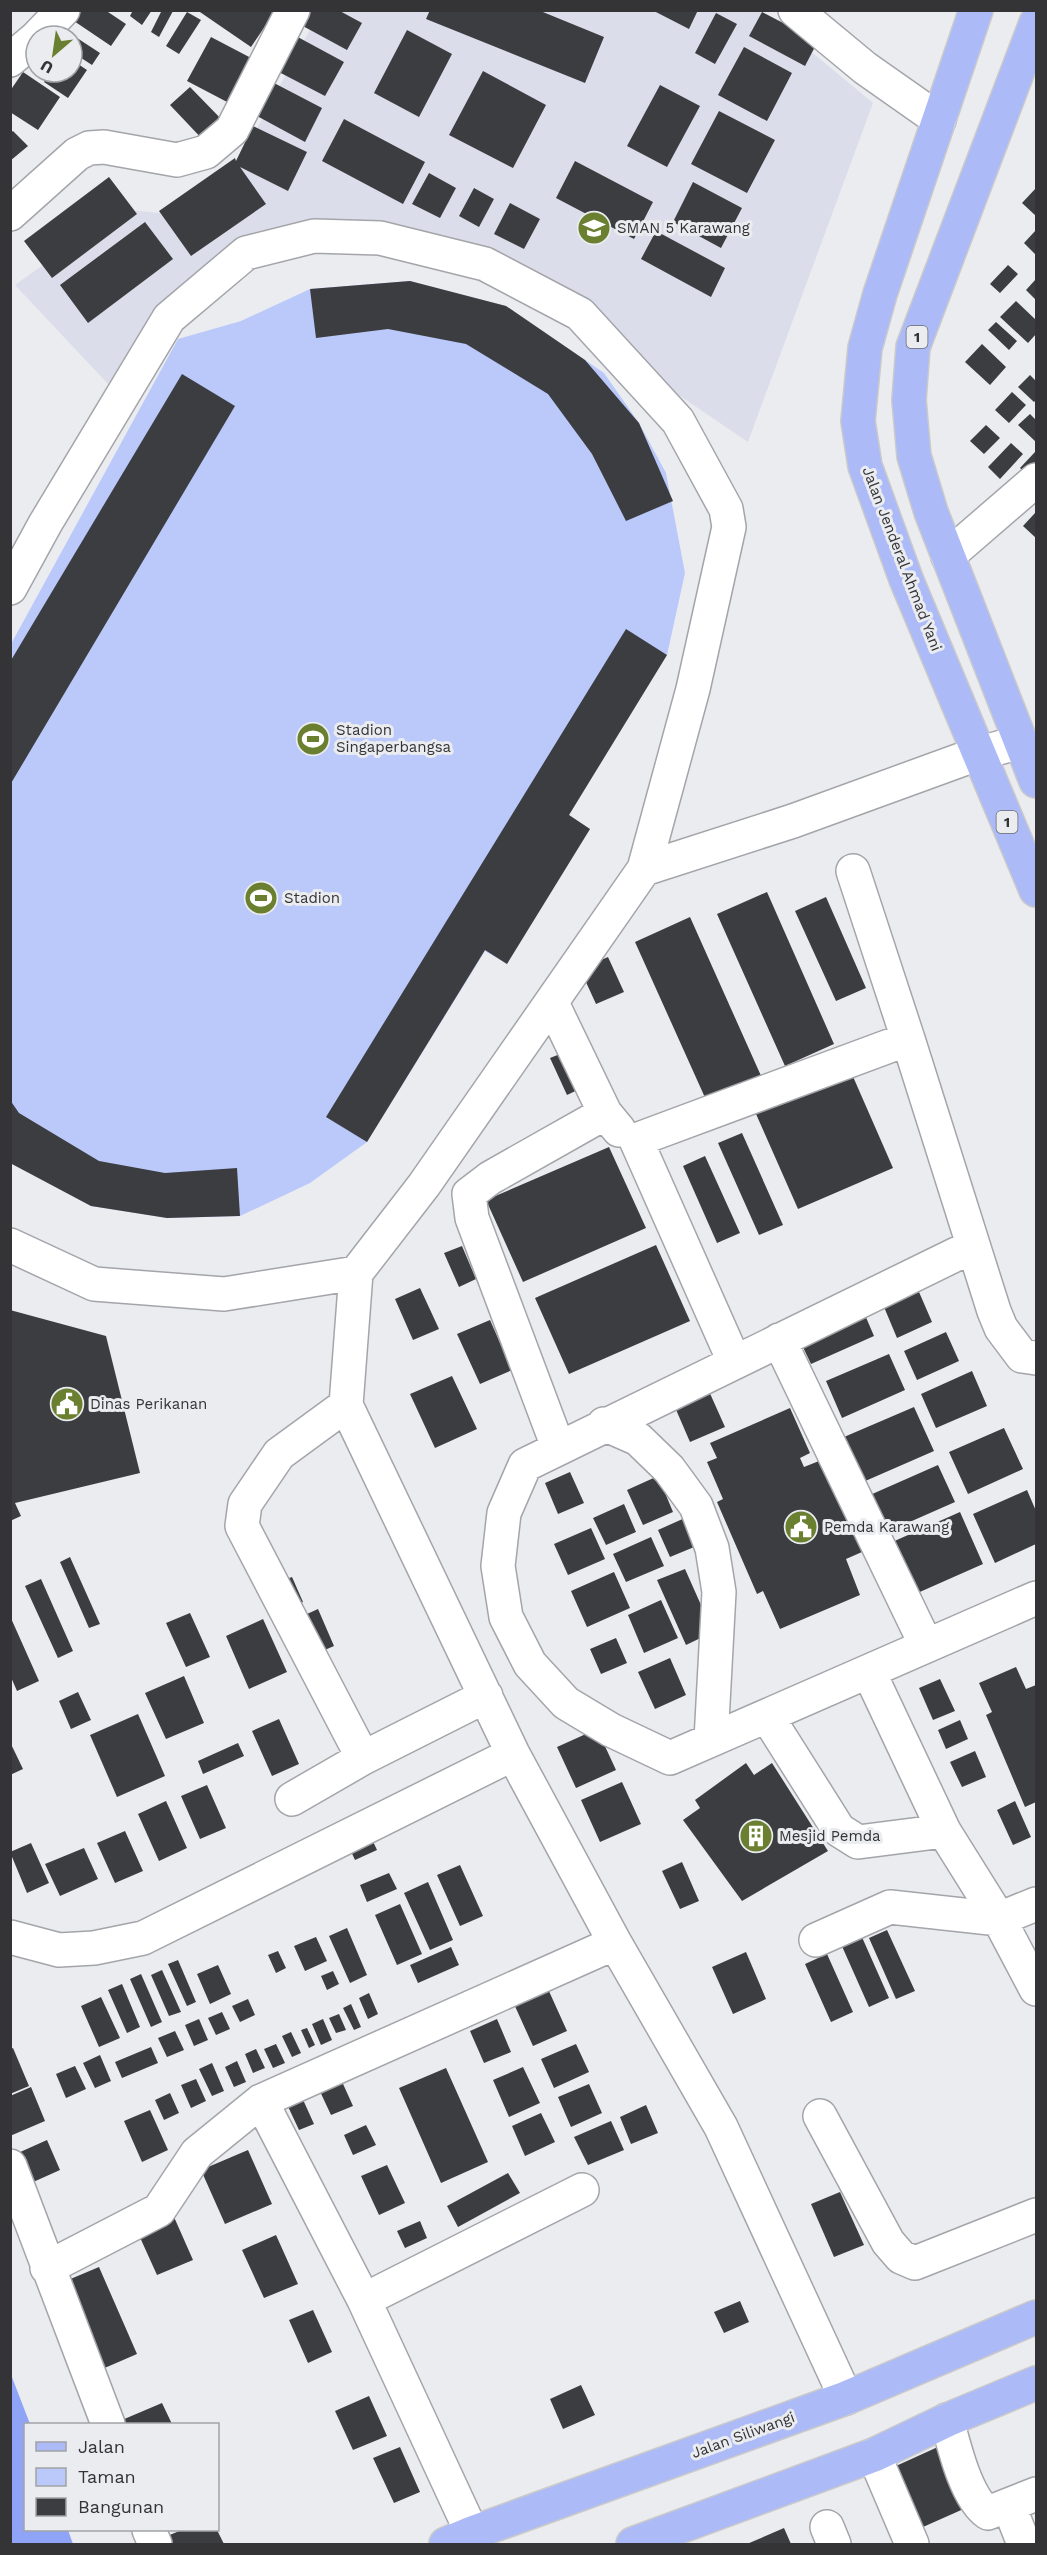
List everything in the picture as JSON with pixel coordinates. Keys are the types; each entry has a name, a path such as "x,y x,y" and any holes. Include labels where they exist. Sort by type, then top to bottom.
{"main road":[{"name":"Jalan Jenderal Ahmad Yani","path":"976,10 880,294 865,348 858,421 865,466 906,579 977,754 1036,890"},
{"name":"1","path":"1036,23 913,348 909,400 914,456 930,512 1036,781"},
{"name":"Jalan Siliwangi","path":"465,2541 846,2398 1036,2317"},
{"path":"633,2544 874,2455 947,2420 1036,2383"}],"street":[{"path":"50,24 63,10"},
{"path":"10,214 77,154 88,148 113,148 177,160 206,152 232,130 293,10"},
{"path":"795,10 865,68 939,120"},
{"path":"10,60 24,48"},
{"path":"10,588 45,524 169,318 246,253 314,236 380,238 485,264 580,314 678,421 726,509 729,527 693,689 644,869 424,1185 356,1273 346,1405 513,1754 615,1943 721,2127 846,2398"},
{"path":"948,556 1036,480"},
{"path":"644,869 794,821 977,754 1020,742"},
{"path":"853,871 1001,1328 1023,1356 1036,1358"},
{"path":"552,1003 605,1113 619,1130 636,1140 734,1362"},
{"path":"636,1140 908,1039"},
{"path":"558,1447 472,1218 469,1194 490,1178 605,1113"},
{"path":"10,1245 94,1284 224,1293 356,1273"},
{"path":"973,1246 604,1424 525,1465 504,1514 498,1566 507,1617 530,1664 566,1703 611,1730 670,1758 1036,1598"},
{"path":"779,1340 926,1646"},
{"path":"346,1405 279,1454 244,1503 242,1526 363,1758"},
{"path":"604,1424 638,1439 669,1468 696,1506 712,1548 719,1592 711,1740"},
{"path":"869,1672 944,1831 999,1919 1036,1989"},
{"path":"291,1799 363,1758 486,1696"},
{"path":"767,1716 838,1830 858,1842 944,1831"},
{"path":"10,1937 59,1950 94,1948 143,1938 232,1891 513,1754"},
{"path":"816,1940 890,1907 999,1919 1036,1904"},
{"path":"47,2268 159,2210 197,2153 261,2101 615,1943"},
{"path":"261,2101 364,2300 465,2541"},
{"path":"820,2116 888,2242 901,2257 915,2263 1036,2214"},
{"path":"10,2166 108,2423"},
{"path":"364,2300 582,2190"},
{"path":"947,2420 958,2457 978,2506 987,2513 1023,2500 1024,2544"},
{"path":"874,2455 912,2544"}],"shaded area":[{"name":"SMAN 5 Karawang","path":"320,11 762,11 873,103 748,442 485,264 332,220 242,236 156,312 108,384 15,285 121,209 188,216 225,188"}],"green space":[{"name":"Stadion Singaperbangsa","path":"410,281 506,306 604,373 639,423 666,473 685,573 667,655 569,815 590,829 507,964 485,951 367,1142 310,1183 240,1216 167,1218 91,1206 11,1163 11,644 178,339 241,321 310,289"}],"water":[{"path":"10,2372 30,2423 24,2423 24,2531 68,2531 73,2544 11,2544"}],"building":[{"path":"76,10 105,10 126,24 111,46 84,28 84,24 78,24 71,19"},
{"path":"133,10 152,10 142,25 130,16"},
{"path":"162,10 173,11 159,37 151,32"},
{"path":"197,10 276,10 251,47"},
{"path":"308,10 338,10 362,23 347,50 301,25"},
{"path":"430,10 538,10 604,37 585,83 426,19"},
{"path":"652,10 698,10 689,29"},
{"path":"187,12 201,20 179,54 166,46"},
{"path":"762,12 818,41 805,66 749,36"},
{"path":"716,13 737,24 715,64 695,53"},
{"path":"407,30 452,54 419,117 374,93"},
{"path":"294,35 344,62 325,96 275,70"},
{"path":"211,37 253,59 229,103 187,81"},
{"path":"84,43 100,53 92,65 84,60"},
{"path":"744,47 792,73 767,121 718,95"},
{"path":"483,71 546,105 513,168 449,135"},
{"path":"23,72 24,84 41,84 60,97 38,130 10,112 10,91"},
{"path":"274,83 322,108 305,142 257,116"},
{"path":"47,84 78,84 68,98"},
{"path":"660,85 700,106 667,167 627,146"},
{"path":"190,87 226,124 206,143 170,105"},
{"path":"719,111 775,140 747,193 691,164"},
{"path":"344,119 425,162 403,204 322,161"},
{"path":"253,126 307,152 288,191 240,167 266,204 191,256 159,211 235,158 236,161"},
{"path":"13,131 28,146 10,161 10,133"},
{"path":"575,161 653,202 634,239 556,198"},
{"path":"429,173 456,188 440,218 412,204"},
{"path":"109,177 137,214 52,278 24,241"},
{"path":"693,182 742,208 721,248 673,222"},
{"path":"474,188 494,199 479,227 459,216"},
{"path":"1036,188 1036,216 1022,203"},
{"path":"510,203 540,219 524,249 494,234"},
{"path":"145,222 173,259 88,323 60,285"},
{"path":"1036,230 1036,255 1024,243"},
{"path":"656,231 725,268 711,297 641,259"},
{"path":"1008,265 1018,274 1000,293 990,284"},
{"path":"1036,279 1036,300 1026,290"},
{"path":"410,281 506,306 585,360 639,423 673,501 626,521 592,454 548,394 466,344 388,329 316,338 310,289"},
{"path":"1016,301 1036,320 1036,334 1028,343 1000,317"},
{"path":"996,322 1017,341 1009,350 988,330"},
{"path":"982,344 1006,367 990,385 965,362"},
{"path":"182,374 235,406 10,785 10,662"},
{"path":"1030,375 1036,381 1036,400 1034,402 1018,387"},
{"path":"1012,392 1026,405 1009,423 995,410"},
{"path":"1030,414 1036,420 1036,442 1018,425"},
{"path":"986,425 1000,438 984,454 970,441"},
{"path":"1011,443 1023,454 1000,479 988,467"},
{"path":"1035,452 1036,476 1033,480 1020,468"},
{"path":"1035,513 1036,515 1036,538 1023,526"},
{"path":"626,629 667,655 569,815 590,829 507,964 485,950 367,1142 326,1117"},
{"path":"767,892 834,1044 785,1066 717,914"},
{"path":"826,897 866,988 836,1001 795,911"},
{"path":"690,917 762,1078 707,1102 635,942"},
{"path":"608,957 624,992 596,1004 580,969"},
{"path":"570,1050 586,1086 567,1095 550,1058"},
{"path":"851,1072 893,1168 798,1209 756,1114"},
{"path":"10,1100 19,1113 99,1161 165,1173 237,1168 240,1216 167,1218 91,1206 10,1163"},
{"path":"742,1133 783,1225 759,1235 718,1143"},
{"path":"609,1147 646,1228 523,1282 486,1200"},
{"path":"705,1156 740,1233 717,1243 683,1166"},
{"path":"656,1245 690,1321 569,1374 535,1298"},
{"path":"462,1246 476,1279 459,1287 444,1253"},
{"path":"420,1288 439,1329 413,1340 395,1299"},
{"path":"919,1292 932,1322 897,1338 884,1307"},
{"name":"Dinas Perikanan","path":"10,1310 106,1336 140,1473 15,1503 21,1516 10,1521"},
{"path":"865,1315 874,1336 811,1364 801,1343"},
{"path":"490,1320 512,1370 480,1384 457,1334"},
{"path":"946,1332 959,1361 917,1380 904,1351"},
{"path":"889,1354 905,1390 842,1418 826,1381"},
{"path":"972,1371 987,1406 936,1428 921,1394"},
{"path":"452,1376 477,1429 435,1448 410,1394"},
{"path":"708,1389 725,1427 690,1442 674,1405"},
{"path":"914,1407 934,1451 863,1482 844,1437"},
{"path":"790,1408 810,1453 800,1458 804,1467 824,1459 862,1552 846,1559 860,1595 780,1629 763,1591 757,1594 717,1502 723,1499 707,1462 717,1458 710,1443"},
{"path":"1004,1428 1023,1469 968,1494 949,1452"},
{"path":"938,1465 955,1502 887,1532 870,1495"},
{"path":"570,1472 584,1503 558,1514 545,1483"},
{"path":"658,1476 673,1512 643,1525 627,1490"},
{"path":"1027,1490 1036,1511 1036,1544 995,1563 973,1514"},
{"path":"624,1504 636,1532 606,1545 593,1518"},
{"path":"960,1512 983,1564 913,1595 890,1543"},
{"path":"687,1517 699,1545 670,1557 658,1530"},
{"path":"591,1528 605,1559 568,1575 554,1544"},
{"path":"651,1537 664,1566 626,1582 613,1554"},
{"path":"70,1557 100,1624 89,1628 60,1562"},
{"path":"685,1569 713,1632 686,1645 657,1580"},
{"path":"614,1572 630,1608 587,1627 571,1591"},
{"path":"292,1577 303,1602 288,1609 276,1583"},
{"path":"41,1579 73,1651 58,1658 25,1586"},
{"path":"661,1600 678,1638 644,1653 628,1615"},
{"path":"318,1609 334,1646 313,1655 296,1619"},
{"path":"190,1613 210,1657 186,1667 166,1623"},
{"path":"10,1616 39,1681 17,1691 10,1675"},
{"path":"263,1619 287,1672 249,1689 226,1636"},
{"path":"616,1638 627,1663 601,1674 590,1649"},
{"path":"670,1658 686,1695 655,1709 638,1672"},
{"path":"1016,1667 1026,1689 1036,1685 1036,1802 1025,1807 986,1715 992,1712 979,1683"},
{"path":"184,1676 204,1723 166,1739 145,1693"},
{"path":"940,1679 955,1711 933,1720 919,1688"},
{"path":"78,1692 91,1720 71,1729 59,1701"},
{"path":"138,1714 165,1776 117,1797 90,1735"},
{"path":"279,1719 299,1764 272,1776 252,1731"},
{"path":"960,1720 968,1739 946,1749 938,1730"},
{"path":"597,1729 616,1770 576,1788 557,1747"},
{"path":"10,1742 23,1769 10,1775"},
{"path":"238,1743 244,1756 203,1774 198,1761"},
{"path":"975,1751 986,1777 962,1787 950,1762"},
{"name":"Mesjid Pemda","path":"746,1763 754,1775 772,1763 828,1851 742,1901 683,1820 700,1808 695,1800"},
{"path":"622,1782 641,1824 600,1842 581,1800"},
{"path":"207,1785 226,1828 200,1839 181,1796"},
{"path":"166,1801 187,1848 159,1861 138,1814"},
{"path":"1015,1801 1031,1837 1013,1845 997,1810"},
{"path":"125,1831 143,1871 115,1883 97,1843"},
{"path":"370,1835 377,1850 355,1860 348,1845"},
{"path":"31,1843 49,1883 27,1893 10,1852"},
{"path":"84,1848 98,1879 60,1896 45,1864"},
{"path":"682,1862 699,1901 680,1909 662,1871"},
{"path":"460,1865 483,1916 460,1926 437,1875"},
{"path":"389,1873 397,1889 367,1902 360,1885"},
{"path":"428,1882 453,1940 430,1950 404,1893"},
{"path":"400,1904 422,1954 397,1965 375,1915"},
{"path":"347,1928 367,1975 350,1983 329,1936"},
{"path":"887,1930 915,1991 896,1999 869,1938"},
{"path":"861,1935 889,1998 869,2007 841,1944"},
{"path":"316,1937 327,1961 305,1971 294,1946"},
{"path":"451,1947 459,1965 418,1983 410,1965"},
{"path":"278,1951 286,1968 276,1973 268,1955"},
{"path":"746,1952 766,1999 733,2014 712,1967"},
{"path":"827,1954 853,2012 831,2022 805,1964"},
{"path":"178,1960 196,2002 187,2006 168,1964"},
{"path":"218,1965 231,1994 210,2004 197,1974"},
{"path":"162,1970 181,2012 169,2016 151,1975"},
{"path":"333,1971 339,1984 327,1990 321,1976"},
{"path":"141,1974 162,2022 151,2027 130,1979"},
{"path":"122,1984 140,2027 127,2033 108,1990"},
{"path":"548,1989 567,2031 533,2046 514,2004"},
{"path":"369,1993 378,2014 368,2019 359,1998"},
{"path":"101,1997 120,2038 99,2047 81,2006"},
{"path":"248,1999 255,2015 240,2022 232,2006"},
{"path":"351,2004 361,2027 354,2030 343,2008"},
{"path":"222,2012 230,2029 216,2035 208,2018"},
{"path":"339,2014 346,2030 336,2033 329,2018"},
{"path":"199,2019 208,2040 194,2046 185,2025"},
{"path":"323,2019 332,2040 321,2045 312,2024"},
{"path":"497,2019 511,2052 484,2063 470,2031"},
{"path":"307,2028 315,2045 309,2048 301,2030"},
{"path":"175,2031 184,2050 167,2057 158,2038"},
{"path":"291,2032 301,2053 292,2057 282,2036"},
{"path":"276,2044 285,2063 273,2068 264,2049"},
{"path":"576,2044 589,2072 554,2088 541,2059"},
{"path":"151,2047 158,2063 122,2078 115,2062"},
{"path":"13,2048 29,2086 10,2094 10,2049"},
{"path":"256,2049 265,2068 253,2073 245,2054"},
{"path":"100,2055 111,2081 95,2088 83,2063"},
{"path":"237,2061 246,2082 234,2087 225,2067"},
{"path":"212,2063 224,2091 212,2096 199,2069"},
{"path":"75,2066 86,2089 66,2098 56,2074"},
{"path":"523,2067 540,2103 509,2117 493,2080"},
{"path":"446,2068 488,2162 441,2183 399,2088"},
{"path":"339,2075 353,2106 331,2115 317,2085"},
{"path":"196,2079 206,2101 191,2108 181,2085"},
{"path":"589,2084 602,2113 571,2127 558,2097"},
{"path":"31,2087 45,2121 10,2136 10,2096"},
{"path":"170,2093 179,2113 164,2120 155,2100"},
{"path":"300,2093 314,2124 299,2130 285,2100"},
{"path":"646,2105 658,2133 631,2144 620,2117"},
{"path":"150,2110 168,2150 142,2162 124,2121"},
{"path":"541,2113 555,2142 525,2156 512,2126"},
{"path":"611,2121 624,2150 588,2165 574,2137"},
{"path":"366,2125 376,2145 353,2155 344,2135"},
{"path":"47,2140 60,2170 31,2183 18,2153"},
{"path":"248,2150 272,2204 225,2224 201,2170"},
{"path":"387,2165 405,2203 379,2215 361,2176"},
{"path":"508,2173 520,2193 458,2227 447,2206"},
{"path":"840,2192 864,2245 834,2257 811,2204"},
{"path":"174,2217 193,2260 157,2275 138,2233"},
{"path":"420,2221 427,2238 405,2248 397,2231"},
{"path":"276,2235 298,2284 264,2298 242,2250"},
{"path":"99,2267 137,2354 100,2370 61,2283"},
{"path":"740,2301 749,2322 724,2333 714,2312"},
{"path":"313,2310 332,2352 308,2363 289,2320"},
{"path":"581,2385 595,2415 563,2429 550,2399"},
{"path":"369,2396 387,2436 353,2450 335,2411"},
{"path":"162,2403 172,2423 124,2423 122,2420"},
{"path":"940,2446 968,2507 923,2527 896,2466"},
{"path":"400,2447 420,2492 394,2503 373,2458"},
{"path":"784,2528 791,2544 747,2544"},
{"path":"180,2531 218,2531 224,2544 171,2544 167,2536"}],"place":[{"name":"SMAN 5 Karawang","path":"594,228"},
{"name":"Stadion Singaperbangsa","path":"313,739"},
{"name":"Stadion","path":"261,898"},
{"name":"Dinas Perikanan","path":"67,1404"},
{"name":"Pemda Karawang","path":"801,1527"},
{"name":"Mesjid Pemda","path":"756,1836"}]}
